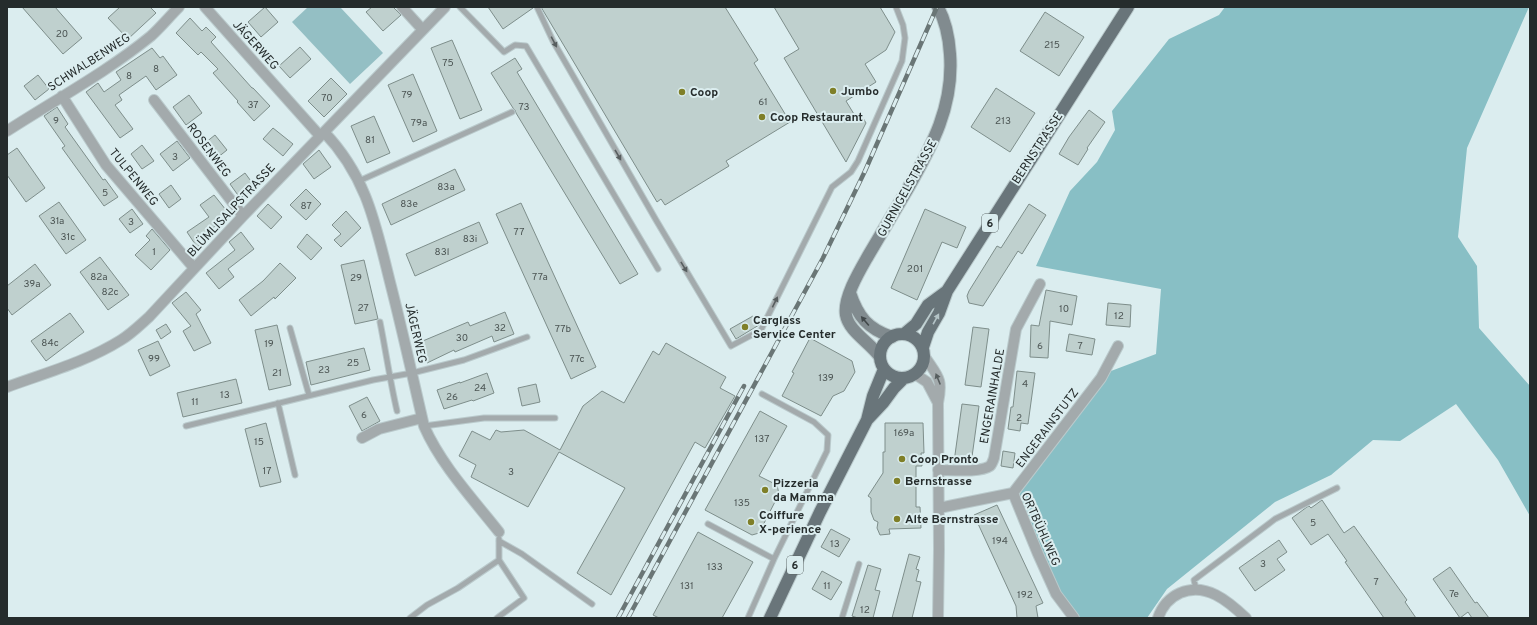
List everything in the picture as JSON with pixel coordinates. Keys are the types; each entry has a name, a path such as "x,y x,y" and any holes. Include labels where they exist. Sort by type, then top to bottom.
{"main road":[{"name":"GURNIGELSTRASSE","path":"880,357 874,348 852,327 848,321 846,314 846,303 860,268 927,155 945,113 949,92 951,63 947,31 938,7"},
{"name":"BERNSTRASSE","path":"924,352 928,332 939,313 947,291 1128,7"},
{"name":"BERNSTRASSE","path":"904,334 916,324 928,305 947,291"},
{"path":"850,293 854,305 866,323 877,331 892,337"},
{"path":"904,334 916,338 924,352 922,366 909,376 894,377 884,369 881,364 880,357 883,344 892,337 904,334"},
{"name":"6","path":"770,618 820,512 867,420 873,396 884,369"},
{"name":"6","path":"867,420 883,403 894,388 909,376"}],"street":[{"name":"SCHWALBENWEG","path":"7,131 135,48 152,35 178,7"},
{"name":"JÄGERWEG","path":"204,7 322,134 340,150 359,181 374,219 423,422 429,437 444,462 499,537"},
{"path":"402,7 422,29"},
{"name":"BLÜMLISALPSTRASSE","path":"7,387 81,360 122,340 149,317 243,216 444,7"},
{"name":"TULPENWEG","path":"62,96 106,165 194,268"},
{"name":"ROSENWEG","path":"154,100 243,216"},
{"name":"ENGERAINHALDE","path":"938,470 977,470 989,467 992,464 1016,329 1040,284"},
{"name":"ENGERAINSTUTZ","path":"1013,493 1101,378 1118,346"},
{"path":"924,352 940,382 941,388 938,403 938,618"},
{"path":"909,376 927,382 938,403"},
{"path":"362,438 379,429 423,422"},
{"name":"ORTBÜHLWEG","path":"938,508 1013,493 1056,594 1074,618"},
{"path":"1158,618 1160,611 1167,602 1176,595 1185,591 1196,589 1220,596 1246,618"}],"lane":[{"path":"460,7 504,52 515,45 526,46 658,269"},
{"path":"537,7 553,41 656,220 731,346 761,330 832,187 851,172 864,149 902,61 905,38 903,25 896,7"},
{"path":"359,181 512,112"},
{"path":"380,322 397,411"},
{"path":"290,328 309,396"},
{"path":"186,426 464,360 527,337"},
{"path":"748,618 774,559 827,451 828,435 814,422 762,394"},
{"path":"278,403 295,475"},
{"path":"423,422 484,418 555,418"},
{"path":"1196,589 1194,580 1275,519 1337,488"},
{"path":"708,524 774,559"},
{"path":"496,618 524,598 499,560 499,537"},
{"path":"499,537 592,604"},
{"path":"410,618 427,605 458,588 499,560"},
{"path":"842,618 859,564"}],"shaded area":[{"path":"308,7 340,7 383,53 350,84 292,22"},
{"path":"1225,7 1529,7 1467,148 1458,237 1477,266 1479,328 1530,386 1530,516 1498,460 1456,404 1400,441 1373,440 1331,475 1275,502 1167,589 1147,618 1078,618 1059,592 1018,494 1111,371 1156,354 1161,289 1036,266 1070,191 1097,162 1115,130 1112,111 1169,39 1219,15"}],"building":[{"path":"22,7 55,7 82,38 63,54"},
{"path":"120,7 150,7 156,13 128,39 108,18"},
{"path":"265,7 278,22 261,37 248,22"},
{"path":"372,7 393,7 401,15 383,31 366,12"},
{"path":"488,7 533,7 533,8 503,29"},
{"name":"Coop","path":"541,7 725,7 758,60 754,63 790,122 726,161 729,166 665,205 661,199 657,202"},
{"name":"Jumbo","path":"774,7 880,7 895,32 886,50 865,64 876,82 846,101 857,119 862,116 866,123 846,162 784,58 799,49"},
{"path":"1045,12 1084,37 1059,76 1020,51"},
{"path":"190,18 202,31 206,27 216,37 211,42 270,106 254,121 213,73 218,69 201,52 198,55 176,33"},
{"path":"452,40 482,110 460,119 431,48"},
{"path":"300,47 311,59 290,78 279,66"},
{"path":"152,48 160,58 163,56 177,75 156,90 146,76 119,95 122,100 115,105 133,129 120,138 86,92 98,83 104,92 121,80 116,72"},
{"path":"515,58 522,69 517,72 638,274 620,284 491,73"},
{"path":"413,74 437,131 413,142 388,85"},
{"path":"38,75 49,89 35,100 24,86"},
{"path":"331,78 347,94 324,117 308,101"},
{"path":"996,88 1035,113 1010,152 971,127"},
{"path":"189,95 202,113 186,125 173,107"},
{"path":"57,107 68,124 65,127 103,180 105,179 118,197 104,206 62,148 65,146 44,116"},
{"path":"1089,110 1105,122 1087,148 1088,149 1078,165 1059,154 1069,137"},
{"path":"374,116 390,153 367,163 351,126"},
{"path":"273,128 293,144 283,156 263,139"},
{"path":"215,135 227,150 212,162 200,147"},
{"path":"177,141 190,158 173,171 160,154"},
{"path":"142,145 154,161 142,169 131,154"},
{"path":"17,148 45,188 26,202 7,175 7,155"},
{"path":"319,150 331,167 314,179 303,164"},
{"path":"455,169 465,190 391,225 382,204"},
{"path":"245,173 256,188 240,198 230,184"},
{"path":"171,185 181,199 169,208 159,194"},
{"path":"306,189 321,204 306,220 290,205"},
{"path":"214,195 230,215 206,233 210,239 197,247 187,232 209,217 200,205"},
{"path":"59,202 86,240 66,254 39,216"},
{"path":"521,203 596,367 571,379 496,214"},
{"path":"268,204 282,217 271,229 257,216"},
{"path":"1029,204 1046,215 1022,254 1018,251 983,306 969,303 967,296 969,291 997,246 1001,248"},
{"path":"132,209 143,224 130,233 119,219"},
{"path":"925,209 966,227 957,248 942,242 917,300 891,288"},
{"path":"346,211 361,228 341,247 334,240 341,234 332,225"},
{"path":"479,222 488,243 415,276 406,254"},
{"path":"152,229 170,250 151,270 135,255 150,240 146,236"},
{"path":"241,232 254,249 228,269 234,277 219,289 206,273 235,250 229,242"},
{"path":"307,234 322,248 311,260 297,247"},
{"path":"100,257 129,295 108,310 80,272"},
{"path":"364,260 378,319 355,324 341,265"},
{"path":"280,263 296,278 275,299 274,297 251,316 239,300 263,281"},
{"path":"35,264 51,285 12,315 7,308 7,286"},
{"path":"1046,290 1077,296 1072,325 1050,321 1048,358 1030,357 1031,325 1039,326"},
{"path":"186,292 201,310 196,314 211,343 194,351 183,331 191,326 172,303"},
{"path":"1108,303 1131,305 1130,327 1106,325"},
{"path":"505,312 514,334 494,342 492,336 455,352 454,350 427,363 418,343 468,322 470,326"},
{"path":"70,313 84,332 46,361 31,341"},
{"name":"Carglass Service Center","path":"753,316 759,325 736,339 730,329"},
{"path":"166,324 171,332 161,339 156,330"},
{"path":"277,325 291,385 269,390 255,330"},
{"path":"973,327 989,329 981,387 965,385"},
{"path":"1069,334 1095,339 1092,355 1066,351"},
{"path":"810,338 852,361 855,372 844,391 833,396 821,416 782,396 794,373 792,372"},
{"path":"158,341 170,366 150,376 138,350"},
{"path":"666,343 726,377 720,388 735,396 705,448 695,442 611,595 577,573 625,488 559,452 528,507 471,477 476,465 459,456 472,431 490,440 496,430 501,432 524,430 560,450 583,406 602,391 624,403 653,351 659,355"},
{"path":"364,348 370,370 311,385 306,362"},
{"path":"1017,371 1035,373 1028,424 1021,423 1020,431 1008,429 1011,407 1013,407"},
{"path":"487,373 494,393 473,401 472,400 444,409 437,390"},
{"path":"236,379 242,403 183,417 177,393"},
{"path":"536,384 540,402 522,406 518,388"},
{"path":"367,397 380,421 362,431 349,406"},
{"path":"962,404 979,406 971,464 954,462"},
{"path":"760,411 787,426 759,476 777,485 779,494 759,533 752,535 705,510"},
{"path":"266,423 281,482 260,487 245,429"},
{"path":"885,423 923,423 924,453 921,453 922,466 916,466 916,507 920,507 921,528 889,529 890,534 880,535 877,528 878,522 874,520 871,512 871,498 868,496 883,473"},
{"path":"1003,451 1015,453 1013,468 1001,466"},
{"path":"1322,500 1344,533 1354,526 1407,600 1405,602 1416,618 1384,618 1345,562 1347,561 1328,534 1311,545 1292,518 1307,507 1309,506 1311,508"},
{"path":"997,505 1043,603 1036,606 1038,618 1017,618 1016,606 974,515"},
{"path":"831,529 850,539 839,557 821,547"},
{"path":"698,532 753,562 722,618 659,618 653,615"},
{"path":"1279,540 1287,552 1277,559 1285,570 1255,591 1239,568"},
{"path":"909,554 920,557 916,569 919,570 916,581 921,582 912,618 892,618"},
{"path":"868,565 881,569 875,590 880,591 873,618 858,618 852,616"},
{"path":"1450,567 1475,603 1477,602 1489,618 1472,618 1468,612 1460,618 1433,579"},
{"path":"822,571 842,582 831,600 812,589"}],"railway":[{"path":"628,618 823,258 865,171 937,7"},
{"path":"618,618 744,386"}],"place":[{"name":"Jumbo","path":"833,91"},
{"name":"Coop","path":"682,92"},
{"name":"Coop Restaurant","path":"762,117"},
{"name":"Carglass Service Center","path":"745,327"},
{"name":"Coop Pronto","path":"902,459"},
{"name":"Bernstrasse","path":"897,481"},
{"name":"Pizzeria da Mamma","path":"765,490"},
{"name":"Alte Bernstrasse","path":"897,519"},
{"name":"Coiffure X-perience","path":"751,522"}]}
